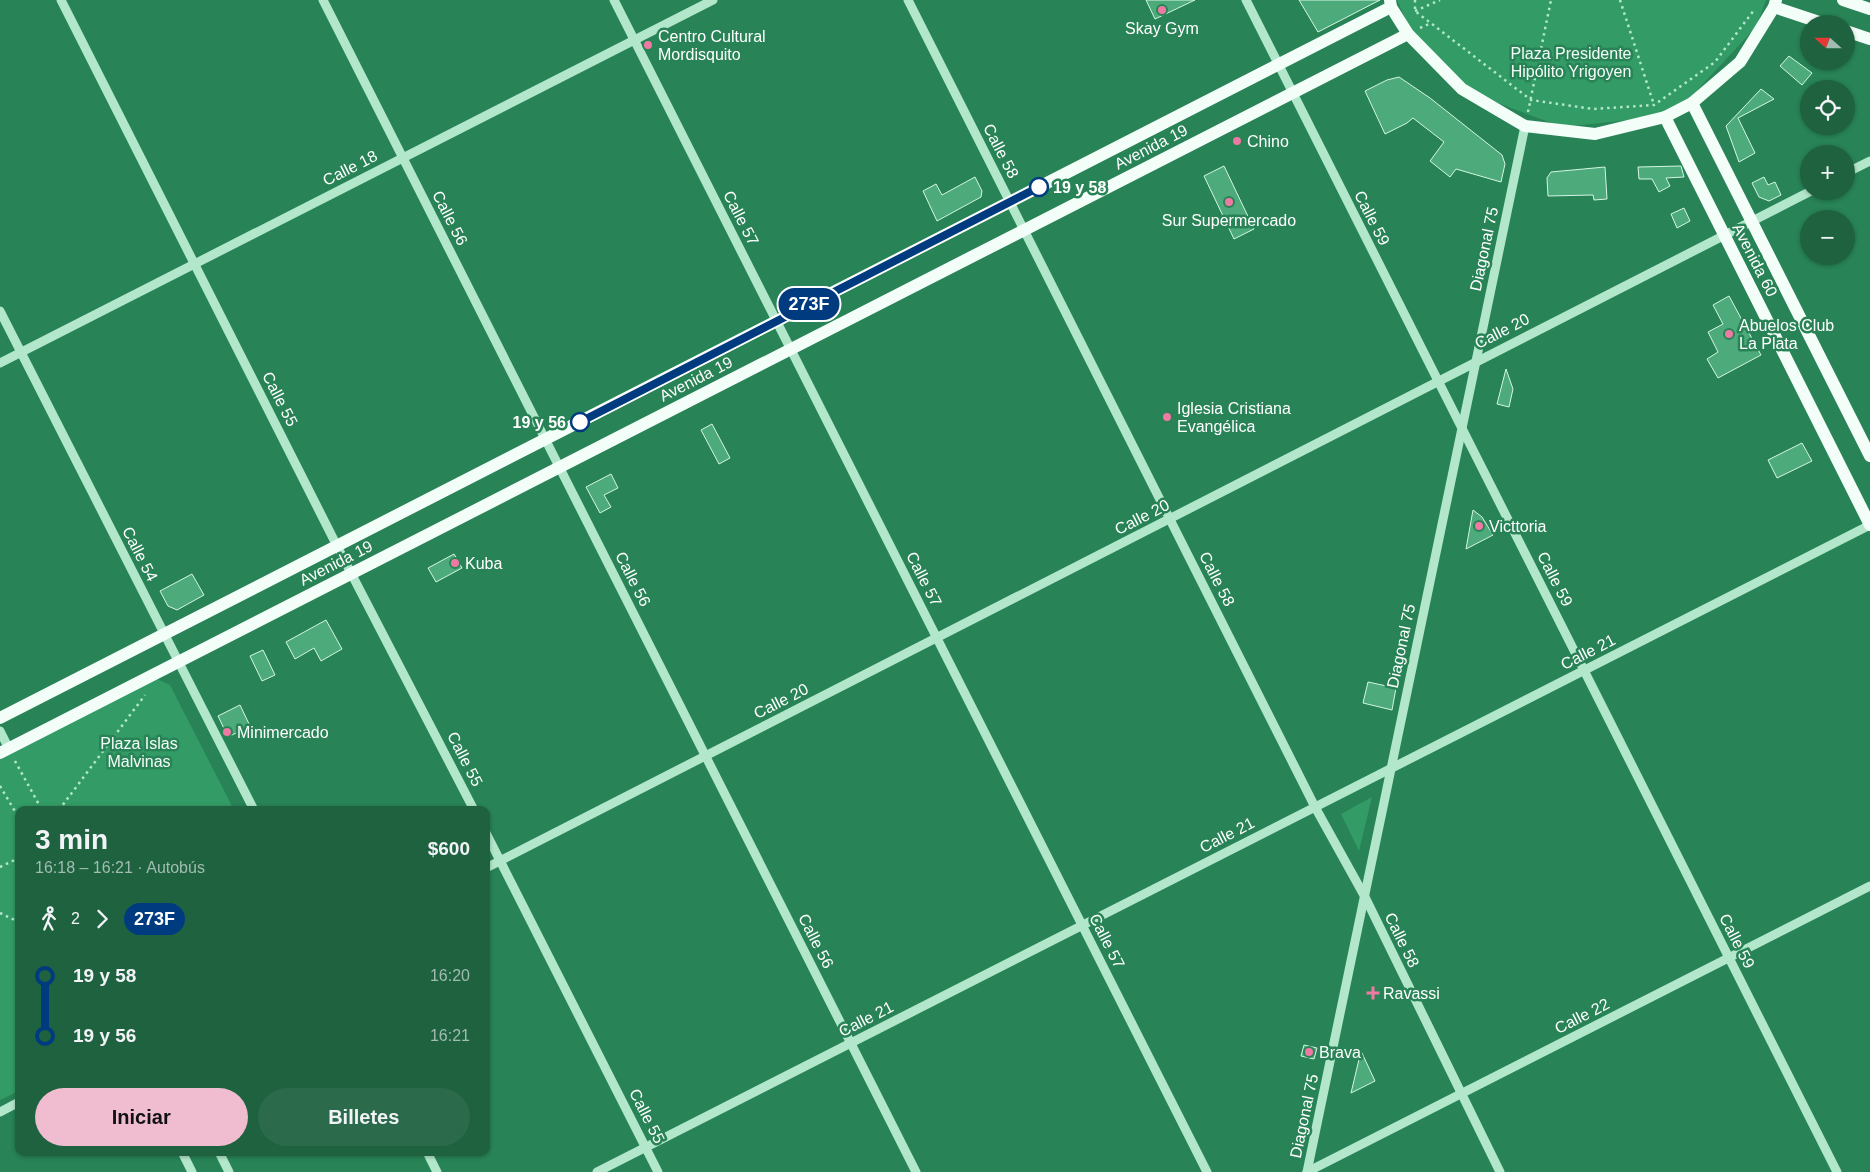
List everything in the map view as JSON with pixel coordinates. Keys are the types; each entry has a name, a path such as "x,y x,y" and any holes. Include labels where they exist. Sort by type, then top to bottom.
{"main road":[{"path":"1843,0 1870,9"},
{"path":"1390,4 1408,34 1462,90 1525,126 1595,134 1665,117 1692,104 1740,62 1775,3 1804,15"},
{"name":"Avenida 19","path":"0,718 1278,65 1390,4"},
{"name":"Avenida 19","path":"4,751 1408,34"},
{"path":"1855,34 1870,39"},
{"name":"Avenida 60","path":"1692,104 1870,456"},
{"name":"Avenida 60","path":"1665,117 1870,525"}],"street":[{"name":"Calle 55","path":"61,0 337,546 472,806"},
{"name":"Calle 56","path":"323,0 916,1172"},
{"name":"Calle 57","path":"614,0 1207,1172"},
{"name":"Calle 18","path":"0,363 713,0"},
{"name":"Calle 58","path":"908,0 1315,807 1364,897 1500,1172"},
{"name":"Calle 59","path":"1246,0 1837,1172"},
{"name":"Diagonal 75","path":"1307,1172 1525,126"},
{"path":"1855,168 1870,161"},
{"name":"Calle 20","path":"490,866 1800,197"},
{"name":"Calle 54","path":"0,311 252,806"},
{"name":"Calle 21","path":"597,1172 1870,525"},
{"path":"0,731 4,751"},
{"name":"Calle 55","path":"490,840 658,1172"},
{"name":"Calle 22","path":"1307,1172 1870,886"},
{"path":"0,1112 15,1104"},
{"path":"184,1156 192,1172"},
{"path":"221,1156 229,1172"},
{"path":"429,1156 437,1172"}],"path":[{"path":"1415,0 1415,10"},
{"path":"1415,10 1440,0"},
{"path":"1525,126 1551,0"},
{"path":"1620,0 1654,105"},
{"path":"1415,10 1531,100 1593,109 1654,105 1715,62 1757,6"},
{"path":"62,806 148,692"},
{"path":"4,751 39,806"},
{"path":"0,786 15,811"},
{"path":"0,868 15,860"},
{"path":"0,913 15,920"}],"green space":[{"name":"Plaza Presidente Hipólito Yrigoyen","path":"1397,0 1766,0 1756,27 1689,99 1650,118 1562,127 1476,95 1415,41"},
{"name":"Plaza Islas Malvinas","path":"157,679 170,685 232,806 15,806 15,1093 0,1100 0,759"},
{"path":"1372,797 1359,851 1341,814"}],"building":[{"name":"Skay Gym","path":"1146,0 1195,0 1155,19"},
{"path":"1299,0 1380,0 1318,32"},
{"path":"1789,56 1800,64 1800,70 1808,70 1812,73 1806,80 1800,80 1800,83 1780,66"},
{"path":"1399,77 1430,98 1502,155 1505,164 1501,182 1456,169 1450,177 1430,161 1444,142 1413,118 1385,134 1365,91 1387,80"},
{"path":"1761,89 1774,99 1738,118 1755,153 1739,162 1726,126"},
{"name":"Sur Supermercado","path":"1224,166 1254,229 1234,239 1204,176"},
{"path":"1681,166 1684,177 1666,178 1670,186 1659,192 1652,179 1639,179 1638,167"},
{"path":"1605,167 1607,199 1594,200 1593,195 1548,196 1547,178 1551,172"},
{"path":"975,177 982,191 981,197 937,221 923,191 936,184 942,195"},
{"path":"1764,177 1768,185 1775,182 1781,195 1769,201 1759,197 1752,183"},
{"path":"1684,208 1690,221 1677,228 1671,214"},
{"path":"1729,296 1761,355 1718,378 1707,359 1718,352 1708,332 1723,324 1713,305"},
{"path":"1506,369 1513,389 1509,407 1497,404"},
{"path":"712,424 730,458 719,464 701,430"},
{"path":"1802,443 1812,461 1777,478 1768,460"},
{"path":"611,474 618,488 604,495 611,507 600,513 586,487"},
{"name":"Victtoria","path":"1473,510 1482,517 1493,535 1466,549"},
{"path":"454,554 462,568 436,582 428,568"},
{"path":"192,574 204,595 177,610 168,606 160,591"},
{"path":"326,620 342,649 321,661 314,648 295,659 286,642"},
{"path":"263,650 275,675 262,681 250,656"},
{"path":"1368,682 1396,688 1392,710 1363,703"},
{"path":"240,705 250,726 228,737 218,716"},
{"name":"Brava","path":"1304,1045 1317,1048 1314,1059 1301,1056"},
{"path":"1361,1051 1375,1081 1351,1093"}],"bus line":[{"name":"273F","path":"580,422 1039,187"}],"place":[{"name":"Skay Gym","path":"1162,10"},
{"name":"Centro Cultural Mordisquito","path":"648,45"},
{"name":"Chino","path":"1237,141"},
{"name":"19 y 58","path":"1039,187"},
{"name":"Sur Supermercado","path":"1229,202"},
{"name":"Abuelos Club La Plata","path":"1729,334"},
{"name":"Iglesia Cristiana Evangélica","path":"1167,417"},
{"name":"19 y 56","path":"580,422"},
{"name":"Victtoria","path":"1479,526"},
{"name":"Kuba","path":"455,563"},
{"name":"Minimercado","path":"227,732"},
{"name":"Ravassi","path":"1373,993"},
{"name":"Brava","path":"1309,1052"}]}
